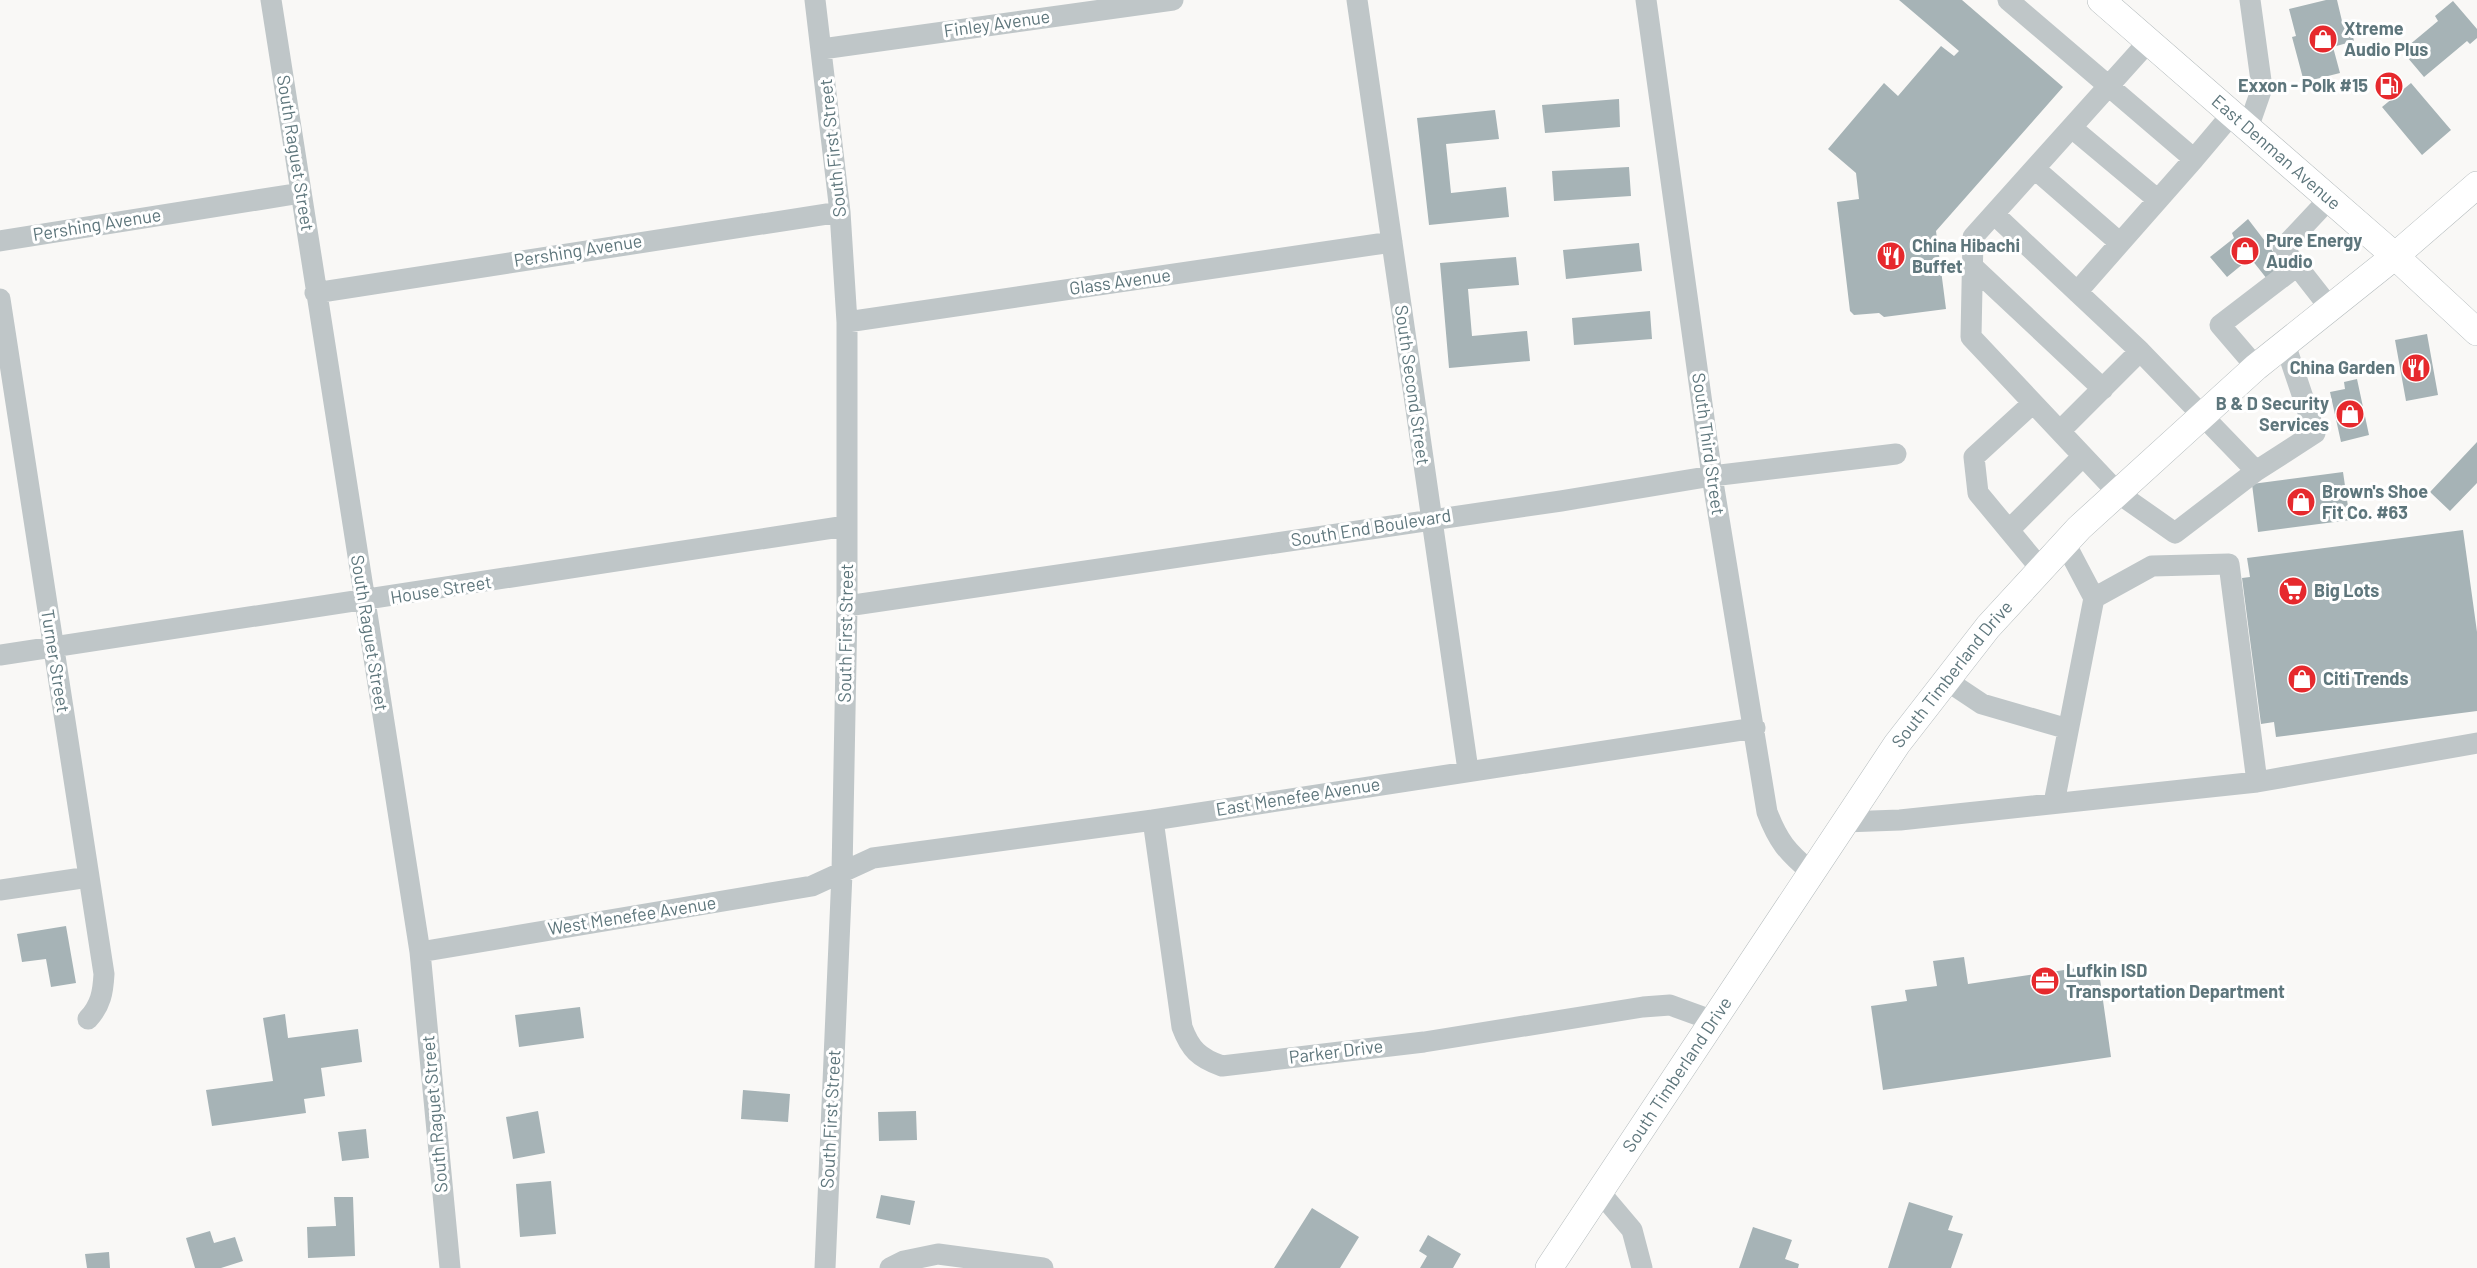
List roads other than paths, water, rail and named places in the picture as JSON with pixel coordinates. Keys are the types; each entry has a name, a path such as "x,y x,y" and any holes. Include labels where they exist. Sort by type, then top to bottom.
{"main road":[{"name":"East Denman Avenue","path":"2101,0 2395,256 2477,332"},
{"name":"South Timberland Drive","path":"1549,1268 1897,744 1988,627 2065,543 2256,367 2395,256 2477,185"}],"street":[{"name":"South Raguet Street","path":"271,0 315,293 420,952 450,1268"},
{"name":"South First Street","path":"815,0 840,212 847,322 847,606 842,873 825,1268"},
{"name":"Finley Avenue","path":"822,49 1173,0"},
{"name":"South Second Street","path":"1357,0 1468,771"},
{"name":"South Third Street","path":"1646,0 1712,476 1767,812 1776,835 1786,851 1811,872"},
{"path":"2008,0 2194,159"},
{"path":"2077,292 2194,159 2240,121 2262,88 2250,0"},
{"path":"2149,41 1973,237 1971,337 2118,492 2175,533 2256,471 2315,433 2285,344"},
{"path":"2072,128 2158,200"},
{"path":"2035,169 2120,243"},
{"name":"Pershing Avenue","path":"0,241 301,193"},
{"path":"2329,199 2283,248 2330,309"},
{"name":"Pershing Avenue","path":"315,293 840,212"},
{"path":"1994,214 2140,351 2256,471"},
{"name":"Glass Avenue","path":"847,322 1392,242"},
{"path":"1972,266 2103,389"},
{"path":"2256,367 2220,325 2297,266"},
{"name":"Turner Street","path":"0,299 104,974 103,993 95,1011 88,1019"},
{"path":"2060,431 2140,351"},
{"path":"2033,403 1974,457 1978,493 2041,569"},
{"name":"South End Boulevard","path":"847,606 1562,501 1712,476 1896,454"},
{"path":"2009,530 2083,456"},
{"name":"House Street","path":"0,656 364,602 846,526"},
{"path":"2054,803 2094,598 2065,543"},
{"path":"2094,598 2152,566 2229,564 2257,782"},
{"path":"1946,680 1982,704 2068,729"},
{"name":"East Menefee Avenue","path":"842,873 873,858 1153,820 1755,728"},
{"path":"1844,822 1900,820 2257,782 2477,743"},
{"name":"Parker Drive","path":"1153,820 1182,1027 1190,1048 1205,1060 1222,1066 1424,1042 1643,1007 1670,1005 1714,1021"},
{"name":"West Menefee Avenue","path":"420,952 812,886 842,873"},
{"path":"0,890 89,877"},
{"path":"1599,1191 1632,1230 1642,1268"},
{"path":"890,1268 904,1261 938,1254 1043,1268"}],"place":[{"name":"Xtreme Audio Plus","path":"2323,39"},
{"name":"Exxon - Polk #15","path":"2389,86"},
{"name":"Pure Energy Audio","path":"2245,251"},
{"name":"China Hibachi Buffet","path":"1891,256"},
{"name":"China Garden","path":"2416,368"},
{"name":"B & D Security Services","path":"2350,414"},
{"name":"Brown's Shoe Fit Co. #63","path":"2301,502"},
{"name":"Big Lots","path":"2293,591"},
{"name":"Citi Trends","path":"2302,679"},
{"name":"Lufkin ISD Transportation Department","path":"2045,981"}]}
